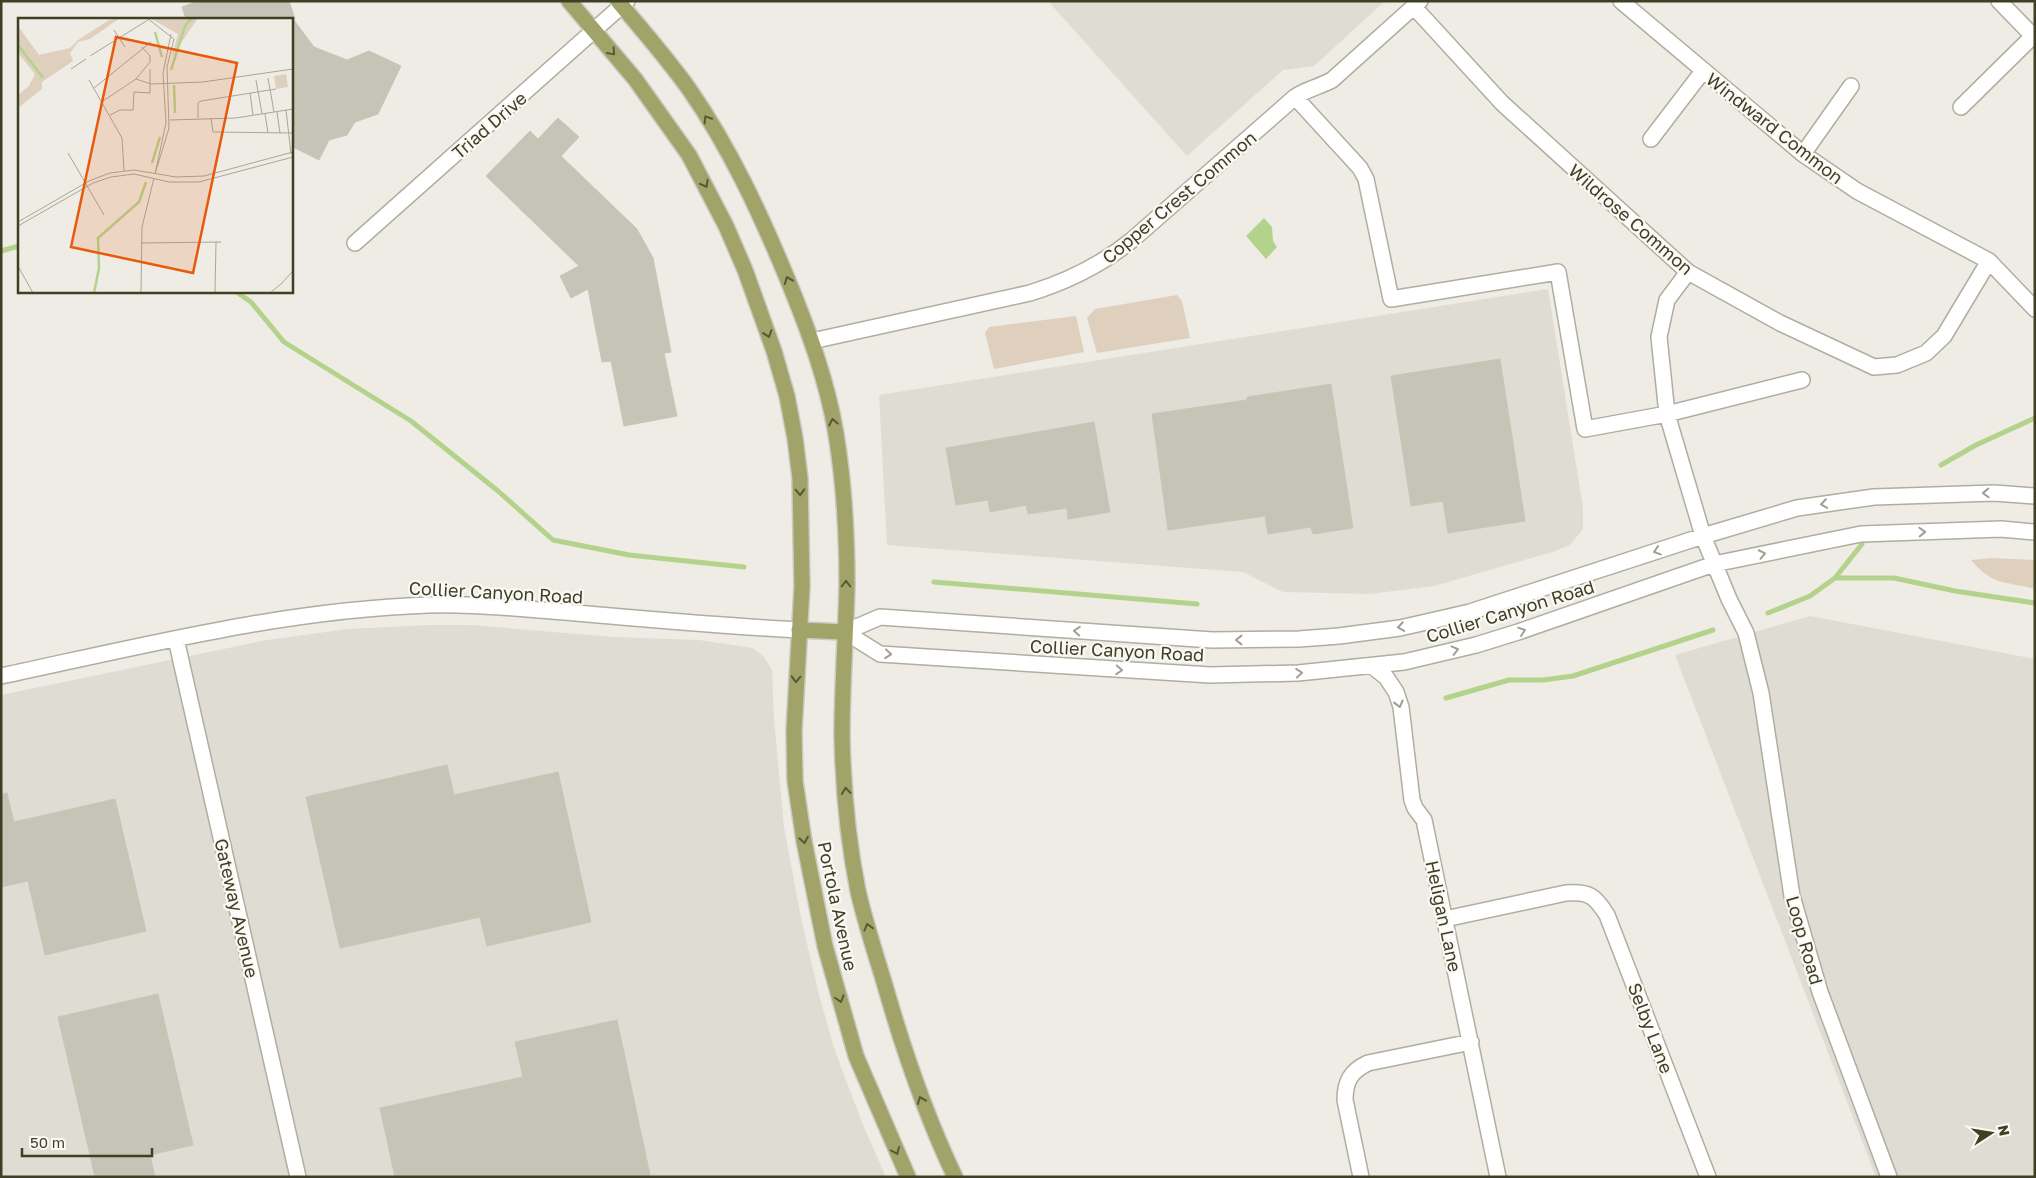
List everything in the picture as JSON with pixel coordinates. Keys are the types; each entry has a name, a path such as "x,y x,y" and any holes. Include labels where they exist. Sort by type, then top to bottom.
{"main road":[{"name":"Portola Avenue","path":"569,1 635,79 689,155 726,226 748,279 774,351 788,404 800,478 802,586 794,731 796,780 804,841 825,946 856,1056 908,1177"},
{"name":"Portola Avenue","path":"622,3 689,90 719,137 760,213 812,341 825,386 835,432 841,473 847,583 842,736 844,776 858,891 901,1042 917,1090 954,1177"},
{"name":"Collier Canyon Road","path":"799,630 845,632"}],"street":[{"name":"Windward Common","path":"1621,1 1803,154 1857,191 1989,261 2035,309"},
{"path":"1961,107 2034,36 2000,1"},
{"name":"Triad Drive","path":"355,243 594,31 622,3"},
{"name":"Copper Crest Common","path":"812,341 1030,293 1057,285 1109,259 1295,97 1307,89 1322,86 1332,80 1417,4"},
{"name":"Wildrose Common","path":"1417,4 1502,103 1688,272 1780,324 1874,367 1897,365 1926,353 1944,336 1989,261"},
{"path":"1651,139 1703,71"},
{"path":"1803,154 1851,86"},
{"path":"1295,97 1360,168 1366,179 1391,299 1558,272 1585,429 1667,414 1802,380"},
{"name":"Loop Road","path":"1688,272 1667,300 1659,337 1667,414 1703,536 1746,633 1761,693 1792,896 1820,992 1889,1177"},
{"name":"Collier Canyon Road","path":"845,632 880,617 1212,640 1299,639 1339,636 1400,628 1470,612 1703,536 1797,508 1874,497 1994,493 2035,496"},
{"name":"Collier Canyon Road","path":"845,632 880,654 1165,673 1256,675 1372,666 1404,662 1484,643 1714,564 1861,534 2001,529 2035,532"},
{"name":"Collier Canyon Road","path":"1,676 266,621 322,612 430,605 488,606 799,630"},
{"name":"Gateway Avenue","path":"176,639 298,1177"},
{"name":"Heligan Lane","path":"1372,666 1386,677 1396,692 1401,707 1412,800 1415,808 1424,820 1498,1177"},
{"name":"Selby Lane","path":"1445,919 1566,893 1580,892 1590,895 1598,901 1608,915 1708,1177"},
{"path":"1361,1177 1345,1100 1345,1088 1349,1076 1358,1067 1368,1062 1471,1042"}],"shaded area":[{"path":"1048,1 1385,1 1314,66 1283,70 1187,156"},
{"path":"1264,218 1272,227 1273,241 1277,247 1266,259 1246,236"},
{"path":"1548,289 1583,508 1583,529 1570,545 1552,552 1434,586 1370,594 1283,592 1243,572 887,545 879,395"},
{"path":"1177,295 1182,301 1190,338 1097,353 1087,318 1095,309"},
{"path":"1076,316 1084,352 994,369 985,333 989,327"},
{"path":"1992,558 2035,560 2035,589 1993,578 1971,560"},
{"path":"1810,616 2035,659 2035,1177 1876,1177 1675,655"},
{"path":"470,625 613,637 699,640 753,648 764,657 772,670 774,719 784,827 801,918 819,995 835,1051 863,1125 886,1177 1,1177 1,695 267,640 348,629"}],"building":[{"path":"198,1 289,1 295,19 293,19 314,47 347,60 369,51 401,66 378,114 355,122 347,135 329,140 319,160 292,146 292,94 295,89 292,83 292,18 186,18 182,7"},
{"path":"558,118 579,137 561,156 637,229 653,258 671,352 664,353 677,416 624,426 611,361 602,362 588,289 571,298 560,276 579,266 486,176 530,131 538,139"},
{"path":"1500,359 1525,521 1448,533 1443,501 1411,506 1391,376"},
{"path":"1331,384 1353,528 1313,534 1311,527 1268,534 1265,516 1168,530 1152,414 1247,400 1247,397"},
{"path":"1094,422 1110,512 1068,519 1067,508 1028,514 1026,505 990,512 988,500 956,505 946,448"},
{"path":"447,765 454,795 558,772 591,922 487,946 480,917 340,948 306,797"},
{"path":"7,793 14,822 115,799 146,931 45,955 28,881 1,887 1,794"},
{"path":"158,994 193,1145 150,1155 155,1177 95,1177 58,1017"},
{"path":"617,1020 650,1175 641,1177 395,1177 380,1108 523,1077 515,1042"}],"waterway":[{"path":"1,251 18,246"},
{"path":"236,292 251,302 284,342 411,421 498,491 553,540 629,555 744,567"},
{"path":"1941,465 1976,445 2035,418"},
{"path":"1768,613 1810,596 1835,578 1862,544"},
{"path":"1835,578 1894,578 1955,591 2035,603"},
{"path":"934,582 1197,604"},
{"path":"1446,698 1509,680 1543,680 1573,676 1713,630"}]}
